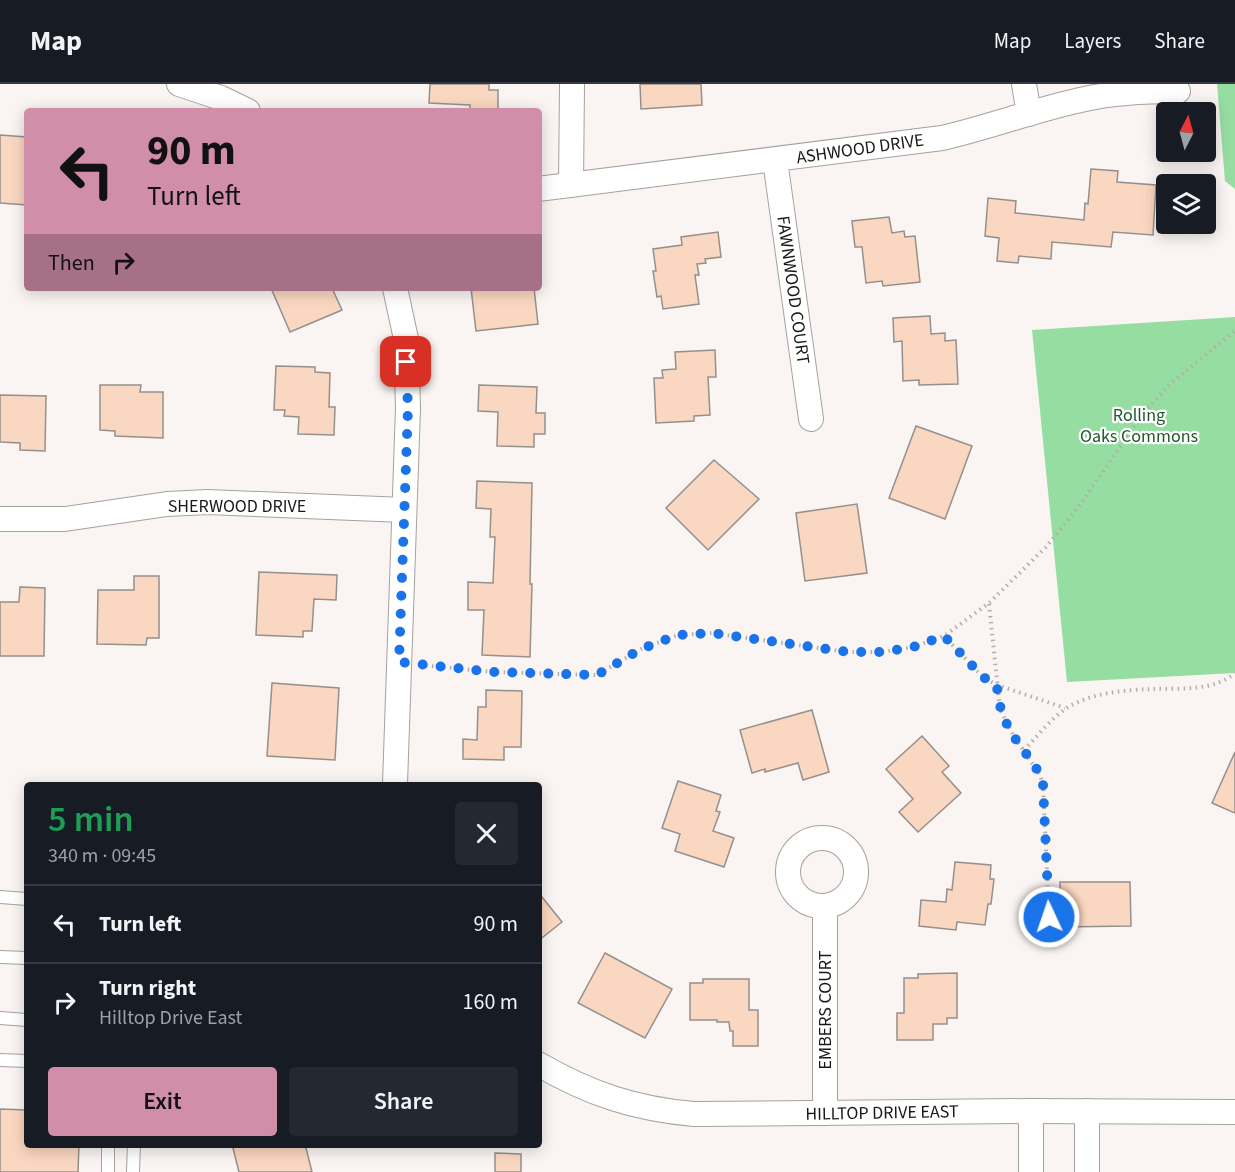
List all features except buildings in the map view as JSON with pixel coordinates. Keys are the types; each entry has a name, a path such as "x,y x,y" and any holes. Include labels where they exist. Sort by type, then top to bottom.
{"street":[{"path":"179,84 221,98 242,108"},
{"path":"571,185 572,84"},
{"path":"1024,84 1029,114"},
{"name":"ASHWOOD DRIVE","path":"542,189 942,138 986,128 1084,99 1110,94 1178,91"},
{"name":"FAWNWOOD COURT","path":"775,160 811,419"},
{"path":"395,782 408,408 406,339 396,291"},
{"name":"SHERWOOD DRIVE","path":"0,519 65,519 167,504 208,502 404,510"},
{"name":"EMBERS COURT","path":"825,907 825,1113"},
{"name":"HILLTOP DRIVE EAST","path":"542,1066 603,1097 639,1107 694,1114 1235,1112"},
{"path":"1031,1111 1031,1172"},
{"path":"1087,1111 1087,1172"}],"lane":[{"path":"0,897 24,899"},
{"path":"0,957 24,958"},
{"path":"0,1018 24,1020"},
{"path":"0,1060 24,1061"},
{"path":"108,1148 108,1172"},
{"path":"133,1172 134,1148"}],"path":[{"path":"399,662 493,672 597,675 641,649 678,635 712,633 848,652 883,652 913,647 944,636 989,603 1046,547 1080,505 1141,416 1171,383 1235,331"},
{"path":"989,603 1000,709 1043,784 1049,917 1061,948"},
{"path":"944,636 977,672 997,685 1066,708"},
{"path":"1024,750 1066,708 1087,700 1112,693 1147,689 1196,688 1215,684 1235,673"}],"green space":[{"path":"1217,84 1235,84 1235,189 1225,181"},
{"name":"Rolling Oaks Commons","path":"1235,317 1235,673 1067,682 1032,330"}],"route":[{"path":"406,362 408,408 399,662 493,672 597,675 641,649 678,635 712,633 848,652 883,652 913,647 944,636 983,677 997,685 1000,709 1043,784 1049,917"}]}
